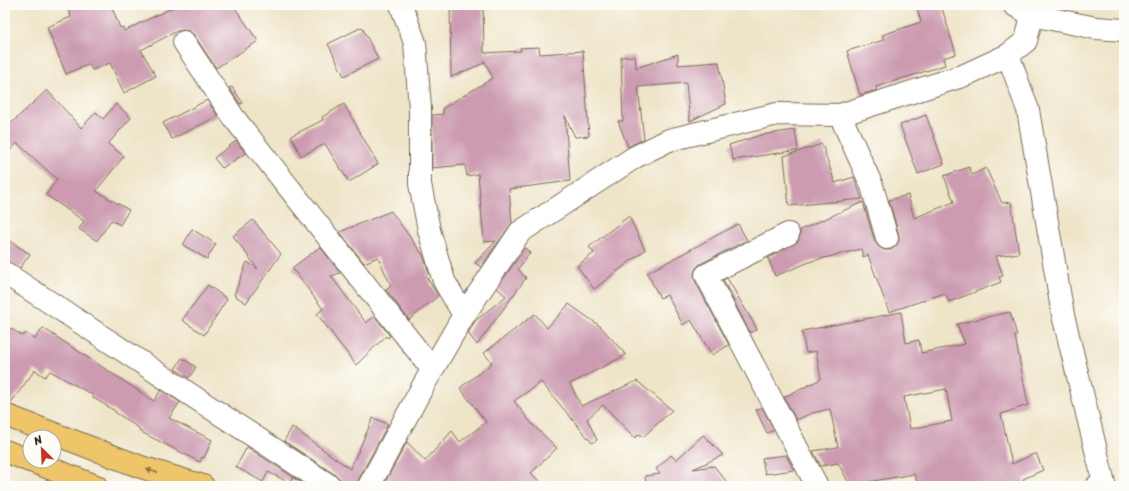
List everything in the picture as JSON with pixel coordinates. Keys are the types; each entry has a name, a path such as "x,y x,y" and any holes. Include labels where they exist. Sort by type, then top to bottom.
{"main road":[{"path":"5,415 141,467 203,486"},
{"path":"5,451 22,458"},
{"path":"51,469 96,486"}],"street":[{"path":"401,5 416,43 420,108 420,184 429,230 444,281 464,315"},
{"path":"369,486 432,369 464,315 520,232 635,157 669,140 777,114 840,115 965,75 1008,55 1026,41 1023,10 1096,28 1124,30"},
{"path":"184,42 234,118 432,369"},
{"path":"1008,55 1028,110 1063,315 1104,483 1097,486"},
{"path":"840,115 872,186 887,238"},
{"path":"788,234 706,275 817,486"},
{"path":"5,273 330,486"}],"building":[{"path":"67,5 111,5 120,28 123,27 124,31 178,5 233,5 258,41 216,68 194,35 189,31 177,31 141,50 156,76 124,93 110,63 92,70 89,64 66,74 47,27 71,17"},
{"path":"450,5 483,5 484,53 521,51 520,48 539,47 540,54 583,51 589,136 575,137 565,116 570,181 509,189 512,223 481,267 475,263 496,241 484,242 478,174 467,176 465,165 432,168 432,115 443,114 443,108 493,78 484,60 484,63 451,77"},
{"path":"916,5 941,5 956,54 943,58 945,65 876,87 877,90 860,95 847,51 884,40 882,35 921,22"},
{"path":"362,27 378,59 344,76 328,44"},
{"path":"678,54 678,65 719,62 726,104 690,121 686,83 638,87 644,139 628,147 618,121 623,121 621,57 635,56 636,68"},
{"path":"232,87 243,103 240,104 229,88"},
{"path":"47,90 81,128 96,112 103,119 116,104 131,118 108,144 124,156 96,191 129,210 120,225 111,220 97,241 79,229 84,221 46,195 57,179 17,143 5,156 5,129"},
{"path":"207,100 218,116 172,139 163,123"},
{"path":"344,104 378,164 349,182 325,144 301,156 291,136 323,120 322,117"},
{"path":"926,115 944,164 918,174 900,125"},
{"path":"795,130 798,150 733,160 729,145 761,135"},
{"path":"236,141 246,153 222,168 214,158"},
{"path":"822,144 835,183 854,177 862,199 789,206 784,156"},
{"path":"969,167 972,175 986,168 1002,203 1011,202 1019,253 996,256 1003,276 999,277 1001,282 949,302 945,293 889,312 868,255 863,257 861,249 812,261 775,276 768,258 798,241 800,230 863,202 875,242 884,250 891,250 899,241 899,235 889,200 908,195 914,218 954,202 944,176"},
{"path":"391,211 423,255 429,273 426,276 438,296 409,320 386,290 391,286 378,257 364,263 340,232"},
{"path":"629,216 645,250 594,289 577,266 594,253 589,247"},
{"path":"253,220 281,254 246,303 234,295 247,262 258,269 233,236"},
{"path":"738,224 747,240 700,264 696,268 694,274 695,281 729,345 712,355 691,320 683,325 667,295 660,298 647,273"},
{"path":"192,229 216,244 207,259 183,245"},
{"path":"5,238 30,254 20,268 5,261"},
{"path":"320,247 340,273 331,276 366,323 375,316 390,336 388,338 386,336 356,365 317,314 323,309 292,268"},
{"path":"525,248 530,253 518,269 526,278 477,345 468,333 475,321 506,296 497,288"},
{"path":"727,278 757,329 750,333 723,280"},
{"path":"208,285 227,299 204,335 182,320"},
{"path":"569,304 600,326 626,355 570,384 581,406 637,381 672,410 643,437 639,434 635,438 603,405 587,419 597,440 592,443 541,382 514,401 532,424 557,448 531,473 544,486 383,486 407,442 425,461 452,431 460,442 486,422 460,388 492,363 484,353 535,314 547,328"},
{"path":"901,312 906,343 919,340 921,353 965,344 957,324 1010,312 1017,335 1015,336 1028,405 1001,414 1012,464 1036,453 1043,470 1023,479 1026,486 919,486 914,474 850,485 838,463 821,466 813,451 838,447 830,409 812,413 796,420 784,397 821,379 816,351 806,353 802,331","holes":["946,389 952,421 910,429 904,397"]},
{"path":"5,325 23,336 25,333 35,339 43,328 154,401 161,390 180,402 169,418 212,440 204,458 202,457 200,462 139,431 140,429 92,397 93,395 50,371 45,377 35,370 10,404 5,403"},
{"path":"182,358 196,367 189,378 175,369"},
{"path":"762,407 774,430 767,433 756,410"},
{"path":"373,418 388,424 358,480 357,486 342,486 341,480 337,476 284,441 292,427 350,469"},
{"path":"703,435 723,455 693,469 714,466 730,486 646,486 645,476 660,474 656,469 671,455 676,460"},
{"path":"247,447 304,484 293,478 290,483 268,472 263,482 236,467"},
{"path":"786,455 794,470 765,474 762,458"}]}
